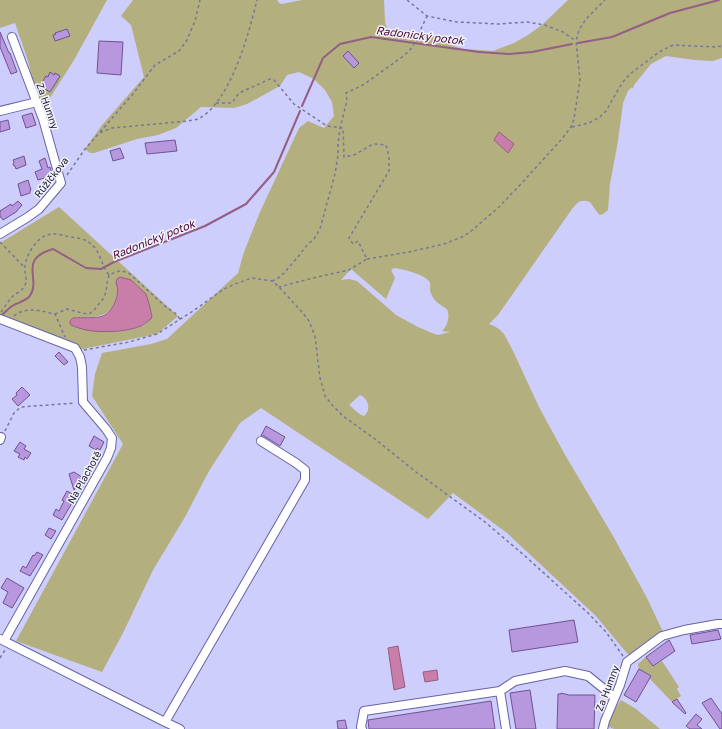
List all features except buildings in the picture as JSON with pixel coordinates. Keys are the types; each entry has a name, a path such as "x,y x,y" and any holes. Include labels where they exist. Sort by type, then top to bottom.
{"street":[{"name":"Za Humny","path":"12,37 43,119 61,183"},
{"path":"0,111 37,102"},
{"name":"Růžičkova","path":"0,234 28,218 39,209 61,183"},
{"path":"2,319 75,348 80,357 82,367 83,402"},
{"name":"Na Plachotě","path":"2,640 107,458 111,448 112,438 83,402"},
{"path":"165,722 305,480 305,470 261,441"},
{"name":"Za Humny","path":"603,729 627,662 662,636 684,630 722,624"},
{"path":"2,640 180,729"},
{"path":"362,729 361,727 364,711 500,691 515,680 565,672 588,676 614,697"},
{"path":"500,691 506,729"}],"path":[{"path":"99,133 134,94 155,65 180,50 187,40 195,21 200,0"},
{"name":"Růžičkova","path":"61,183 85,149 99,133 112,128 188,122 200,118 216,103 239,61 257,0"},
{"path":"407,0 427,16 457,22 498,24 527,22 545,25 563,32 576,41"},
{"path":"279,287 349,270 367,259 410,252 444,244 470,232 499,207 561,140 571,127 574,119 580,80 576,41 579,30 586,19 605,0"},
{"path":"272,281 284,273 314,239 320,229 335,174 340,128 347,101 346,93 363,85 410,50 427,16"},
{"path":"571,127 589,123 600,117 606,110 622,83 630,74 658,52 673,45 722,46"},
{"path":"216,103 232,103 239,93 270,79 274,80 294,104 327,126 343,128 344,157 354,155 373,144 386,145 389,156 389,171 349,238 353,244 358,241 367,259"},
{"path":"2,319 12,297 25,285 25,268 27,257 35,244 45,235 58,234 86,240 94,247 110,275"},
{"path":"0,241 25,268"},
{"path":"2,319 27,310 55,314 67,309 89,314 104,299 110,275 118,271 124,271 130,274 180,319"},
{"path":"75,348 83,350 129,342 157,334 224,289 252,278 272,281 310,321 314,336 320,378 325,396 333,406 343,416 416,472 486,522 588,613 606,632 627,662"},
{"path":"55,314 66,337"},
{"path":"1,439 14,413 21,407 83,402"}],"shaded area":[{"path":"0,0 107,0 74,60 44,105 38,96 15,23 0,28"},
{"path":"133,0 277,0 282,4 302,0 384,0 385,22 387,28 395,35 405,37 427,34 450,45 464,49 493,51 514,43 528,35 542,25 568,0 722,0 722,58 713,61 666,56 651,64 634,85 633,89 632,87 628,91 623,103 610,184 608,210 600,215 590,202 581,201 576,205 498,315 489,324 499,329 504,334 539,407 564,453 613,536 647,598 663,632 632,655 629,655 595,615 507,533 453,493 428,519 261,408 240,423 209,471 185,517 153,570 123,633 102,672 16,641 123,444 92,396 95,374 102,353 151,344 167,339 238,273 244,252 260,212 299,128 308,121 324,128 334,116 332,102 325,90 314,79 299,72 287,75 280,86 247,104 234,108 201,107 176,128 158,135 137,139 90,153 85,149 102,125 144,77 131,25 121,16","holes":["394,268 418,274 429,281 432,296 447,309 448,312 447,323 442,331 450,332 438,335 418,327 396,315 357,281 349,279 341,280 351,269 386,299 395,278 391,270","360,395 367,401 368,404 368,411 364,416 349,405"]},
{"path":"499,132 514,144 508,153 494,140"},
{"path":"59,207 178,316 157,334 73,351 0,317 0,243","holes":["131,280 146,294 151,319 144,325 137,328 111,332 73,318 98,316 108,312 114,304 118,287"]},
{"path":"120,277 131,280 146,294 152,316 151,319 142,325 129,330 106,332 82,329 71,325 70,321 73,318 96,317 107,314 117,297 116,283 117,279"},
{"path":"398,646 405,687 394,690 388,648"},
{"path":"646,657 653,666 662,661 679,687 677,689 681,696 672,702 650,679 651,676 639,669 638,664"},
{"path":"437,670 438,680 425,682 423,672"},
{"path":"621,700 636,709 660,729 614,729 607,726 607,721"}],"waterway":[{"name":"Radonický potok","path":"578,43 612,37 670,13 719,0"},
{"name":"Radonický potok","path":"302,106 323,58 340,44 371,37 479,52 509,54 532,52 572,44"},
{"name":"Radonický potok","path":"0,317 12,306 29,297 33,290 33,264 42,253 53,249 86,268 101,269 114,262 205,226 246,204 274,172 300,111"}]}
